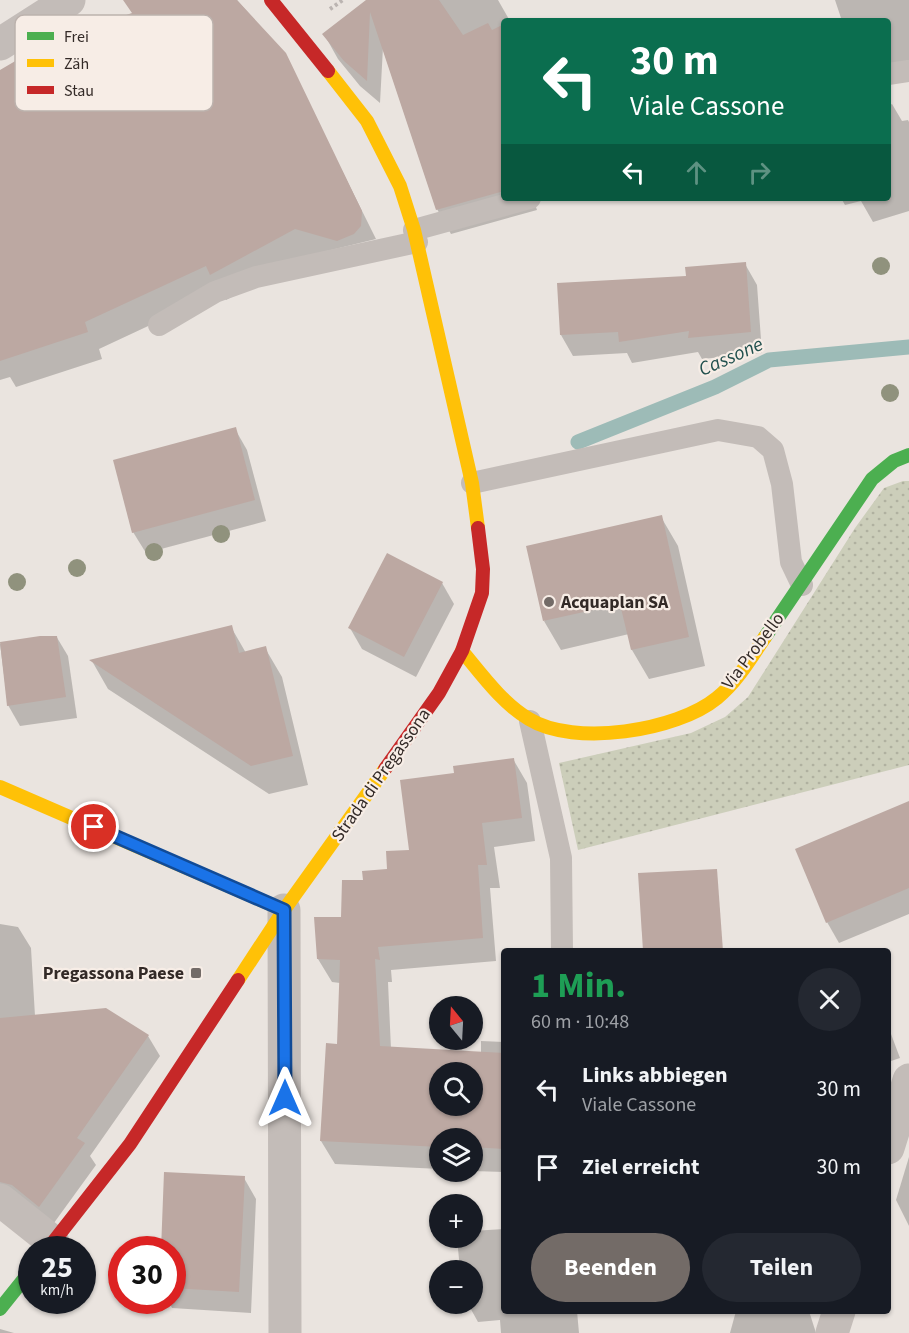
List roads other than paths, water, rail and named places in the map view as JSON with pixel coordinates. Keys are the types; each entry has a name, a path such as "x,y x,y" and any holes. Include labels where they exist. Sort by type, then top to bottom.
{"street":[{"path":"45,15 69,0"},
{"name":"Strada di Pregassona","path":"58,1236 130,1144 284,910 439,693 462,651 482,593 483,569 471,483 416,236 400,186 367,121 271,0"},
{"path":"0,44 15,34"},
{"name":"Via Probello","path":"462,651 530,721 560,731 596,732 642,728 679,719 713,702 738,676 872,479 894,460 909,455"},
{"path":"0,787 284,910 285,1333"},
{"path":"891,1138 909,1080"},
{"path":"0,1200 39,1236"},
{"path":"0,1309 18,1286"},
{"path":"832,1333 838,1314"}],"lane":[{"path":"891,74 909,71"},
{"path":"159,325 215,292 256,277 416,236 521,201"},
{"path":"471,483 718,430 758,437 773,450 779,465 791,562 802,585"},
{"path":"530,721 561,858 562,948"}],"waterway":[{"name":"Cassone","path":"578,442 715,387 769,360 909,347"}],"place":[{"name":"Acquaplan SA","path":"549,602"},
{"name":"Pregassona Paese","path":"196,973"}]}
